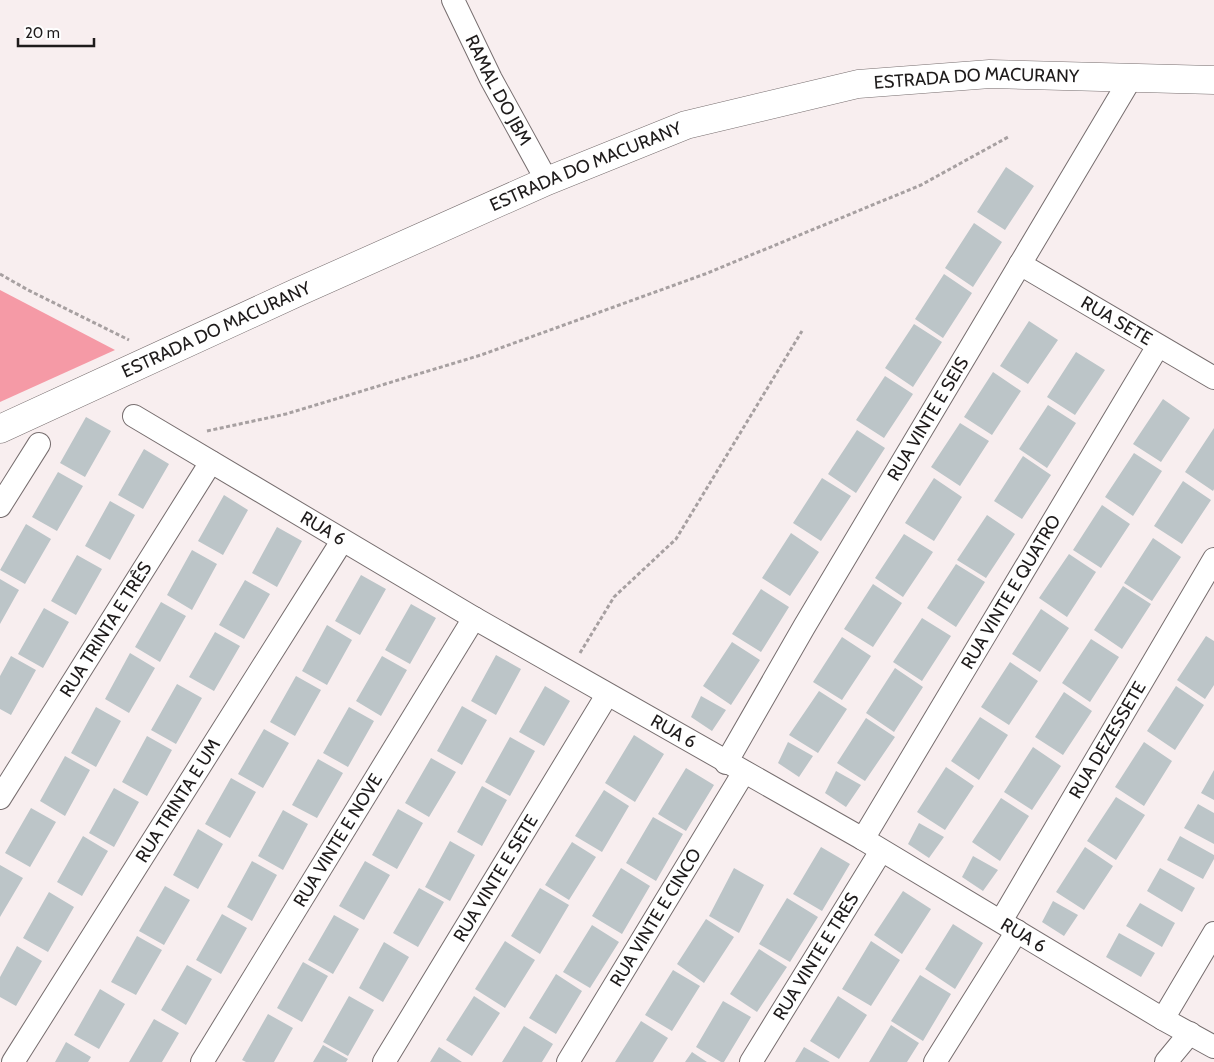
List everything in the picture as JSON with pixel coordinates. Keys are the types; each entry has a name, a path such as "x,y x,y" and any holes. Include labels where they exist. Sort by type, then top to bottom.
{"street":[{"name":"RAMAL DO JBM","path":"453,0 490,79 548,181"},
{"name":"ESTRADA DO MACURANY","path":"0,429 298,292 548,181 686,125 858,84 990,74 1214,80"},
{"name":"RUA VINTE E SEIS","path":"735,768 804,627 1131,78"},
{"name":"RUA SETE","path":"1020,264 1214,378"},
{"name":"RUA VINTE E QUATRO","path":"872,845 1158,346"},
{"name":"RUA 6","path":"134,416 342,541 568,673 872,845 1214,1047"},
{"path":"0,506 39,444"},
{"name":"RUA TRINTA E TRÊS","path":"0,798 212,462"},
{"name":"RUA TRINTA E UM","path":"13,1062 342,541"},
{"name":"RUA DEZESSETE","path":"935,1062 1214,559"},
{"name":"RUA VINTE E NOVE","path":"202,1062 474,618"},
{"name":"RUA VINTE E SETE","path":"384,1062 607,695"},
{"name":"RUA VINTE E CINCO","path":"568,1062 735,768"},
{"name":"RUA VINTE E TRES","path":"751,1062 872,845"},
{"path":"1163,1018 1214,933"},
{"path":"1166,1062 1190,1033"}],"path":[{"path":"172,439 286,414 462,360 704,274 921,185 1010,136"},
{"path":"0,274 28,290 137,344"},
{"path":"568,673 614,597 676,539 802,331"}],"shaded area":[{"path":"0,290 115,350 0,402"}],"building":[{"path":"1006,167 1034,186 1005,230 977,212"},
{"path":"974,223 1002,242 973,287 945,268"},
{"path":"944,274 972,293 943,338 915,319"},
{"path":"1029,321 1058,340 1028,384 1000,366"},
{"path":"914,324 942,342 913,387 885,368"},
{"path":"1076,352 1105,370 1075,415 1047,397"},
{"path":"993,372 1021,391 992,435 964,417"},
{"path":"885,376 913,394 884,438 856,420"},
{"path":"1163,399 1190,418 1161,462 1133,444"},
{"path":"1048,405 1076,423 1047,468 1019,449"},
{"path":"86,417 111,431 85,477 60,463"},
{"path":"960,423 989,441 960,486 931,467"},
{"path":"1214,428 1214,489 1213,491 1185,472"},
{"path":"857,430 885,448 856,493 828,474"},
{"path":"144,449 169,464 143,509 118,495"},
{"path":"1134,453 1162,471 1133,516 1105,497"},
{"path":"1023,456 1051,475 1022,519 994,501"},
{"path":"58,472 83,486 57,531 32,517"},
{"path":"822,478 851,496 821,541 793,523"},
{"path":"934,478 962,497 934,541 905,523"},
{"path":"1183,481 1211,500 1182,544 1154,526"},
{"path":"224,495 248,510 223,555 198,541"},
{"path":"110,501 135,515 110,560 85,546"},
{"path":"1102,505 1130,524 1101,568 1073,550"},
{"path":"987,515 1015,534 986,578 957,560"},
{"path":"26,524 51,539 25,584 0,570"},
{"path":"277,527 302,541 277,587 252,573"},
{"path":"791,533 819,552 790,596 762,578"},
{"path":"904,534 933,552 903,597 875,578"},
{"path":"1153,538 1181,557 1152,601 1124,583"},
{"path":"192,550 217,564 192,610 167,595"},
{"path":"1069,554 1096,572 1067,617 1039,598"},
{"path":"77,555 102,569 76,615 51,601"},
{"path":"956,564 985,582 956,627 927,608"},
{"path":"361,575 386,589 360,635 335,621"},
{"path":"0,579 19,590 0,624"},
{"path":"245,580 270,594 244,639 219,625"},
{"path":"873,584 902,603 873,647 844,629"},
{"path":"1123,586 1151,604 1122,649 1094,630"},
{"path":"761,589 789,607 761,652 732,634"},
{"path":"161,602 186,616 160,662 135,647"},
{"path":"411,604 436,618 410,664 385,650"},
{"path":"44,608 69,622 43,668 18,654"},
{"path":"1041,609 1069,628 1040,672 1012,654"},
{"path":"922,618 951,636 922,681 893,662"},
{"path":"327,625 352,640 327,685 302,671"},
{"path":"215,632 240,646 214,691 189,677"},
{"path":"1206,636 1214,641 1214,685 1205,699 1177,680"},
{"path":"842,637 871,656 842,700 813,682"},
{"path":"1091,639 1119,657 1090,702 1062,683"},
{"path":"732,642 760,660 731,705 703,686"},
{"path":"130,653 155,668 129,713 105,699"},
{"path":"496,655 521,669 496,715 471,701"},
{"path":"11,656 36,670 11,715 0,709 0,676"},
{"path":"382,656 407,670 381,716 356,701"},
{"path":"1010,662 1038,681 1009,725 981,707"},
{"path":"895,668 923,687 894,732 866,713"},
{"path":"296,676 321,690 295,736 270,722"},
{"path":"177,684 202,698 176,744 151,730"},
{"path":"545,686 570,701 544,746 519,732"},
{"path":"1176,686 1204,705 1175,750 1147,731"},
{"path":"819,691 847,709 818,753 789,735"},
{"path":"1064,692 1092,711 1063,755 1035,737"},
{"path":"701,696 726,710 712,731 691,717"},
{"path":"462,706 487,720 462,765 437,751"},
{"path":"96,707 121,721 96,767 71,753"},
{"path":"349,707 374,721 348,767 323,753"},
{"path":"980,717 1008,735 979,780 951,761"},
{"path":"866,718 895,737 865,781 837,763"},
{"path":"264,729 289,743 263,788 238,774"},
{"path":"634,735 664,754 635,802 605,783"},
{"path":"147,736 172,750 147,796 122,782"},
{"path":"510,737 535,751 510,796 485,782"},
{"path":"788,742 813,756 799,777 778,763"},
{"path":"1144,742 1172,761 1144,806 1115,787"},
{"path":"1033,747 1061,766 1032,810 1004,792"},
{"path":"65,756 90,770 65,816 40,801"},
{"path":"431,758 456,772 429,817 405,803"},
{"path":"318,759 343,773 317,818 292,805"},
{"path":"946,767 974,786 945,830 917,812"},
{"path":"686,768 714,785 686,831 658,814"},
{"path":"1214,770 1214,800 1201,793"},
{"path":"836,771 861,785 846,807 825,793"},
{"path":"231,778 256,792 230,838 205,824"},
{"path":"482,786 507,800 482,846 457,832"},
{"path":"114,788 139,802 114,847 89,833"},
{"path":"604,790 629,806 602,852 575,836"},
{"path":"1116,797 1145,815 1116,860 1087,841"},
{"path":"1001,798 1029,816 1000,861 972,842"},
{"path":"1198,804 1214,813 1214,844 1184,828"},
{"path":"31,808 56,822 30,867 5,853"},
{"path":"398,809 423,823 397,869 372,855"},
{"path":"283,810 308,824 283,870 258,856"},
{"path":"653,817 683,834 656,881 626,863"},
{"path":"919,823 944,837 929,858 908,844"},
{"path":"198,829 223,844 198,889 173,875"},
{"path":"83,836 108,851 82,896 57,882"},
{"path":"1180,836 1214,855 1214,859 1203,879 1167,860"},
{"path":"450,841 475,855 450,901 425,887"},
{"path":"572,842 596,857 569,900 545,885"},
{"path":"821,847 850,864 822,911 793,894"},
{"path":"1085,847 1113,866 1084,910 1056,892"},
{"path":"973,856 998,870 983,891 962,877"},
{"path":"252,861 277,875 252,921 227,907"},
{"path":"365,861 390,875 364,920 339,906"},
{"path":"0,865 23,878 0,917"},
{"path":"621,868 650,886 622,934 592,916"},
{"path":"734,868 764,885 739,933 709,916"},
{"path":"1160,868 1195,888 1182,912 1147,891"},
{"path":"165,886 190,900 164,945 139,931"},
{"path":"419,888 444,902 418,947 393,933"},
{"path":"540,888 569,905 540,954 511,936"},
{"path":"903,891 931,909 902,954 874,935"},
{"path":"49,892 74,907 48,952 23,938"},
{"path":"787,898 818,917 790,962 759,944"},
{"path":"1053,901 1078,915 1064,936 1042,922"},
{"path":"1140,903 1175,923 1162,947 1126,926"},
{"path":"222,914 247,928 221,974 196,960"},
{"path":"334,915 359,929 333,974 308,960"},
{"path":"706,919 734,937 704,983 677,964"},
{"path":"953,924 983,943 955,989 925,969"},
{"path":"592,925 619,942 590,988 563,972"},
{"path":"1119,933 1155,953 1141,977 1106,957"},
{"path":"137,936 162,950 136,995 111,982"},
{"path":"505,941 535,960 505,1008 475,989"},
{"path":"871,941 900,960 871,1006 842,989"},
{"path":"384,942 409,957 383,1002 359,988"},
{"path":"17,946 42,961 16,1006 0,997 0,977"},
{"path":"759,949 787,967 757,1012 730,994"},
{"path":"303,962 328,976 302,1022 277,1008"},
{"path":"187,965 212,979 186,1025 161,1010"},
{"path":"673,970 700,986 672,1031 645,1015"},
{"path":"556,974 582,991 556,1034 529,1018"},
{"path":"920,975 951,994 923,1041 891,1021"},
{"path":"100,989 125,1004 99,1049 74,1035"},
{"path":"349,996 374,1010 348,1056 323,1042"},
{"path":"474,996 500,1013 472,1056 446,1040"},
{"path":"838,996 867,1015 839,1059 810,1041"},
{"path":"723,1001 751,1017 724,1062 721,1062 696,1047"},
{"path":"268,1014 293,1028 274,1062 246,1062 242,1060"},
{"path":"154,1019 179,1033 162,1062 129,1062"},
{"path":"641,1021 668,1038 653,1062 615,1062"},
{"path":"891,1025 919,1043 907,1062 869,1062"},
{"path":"524,1026 553,1044 542,1062 502,1062"},
{"path":"66,1042 91,1057 88,1062 55,1062"},
{"path":"323,1045 348,1059 346,1062 313,1062"},
{"path":"439,1047 462,1062 430,1062"},
{"path":"804,1047 830,1062 795,1062"},
{"path":"692,1052 707,1062 685,1062"}]}
